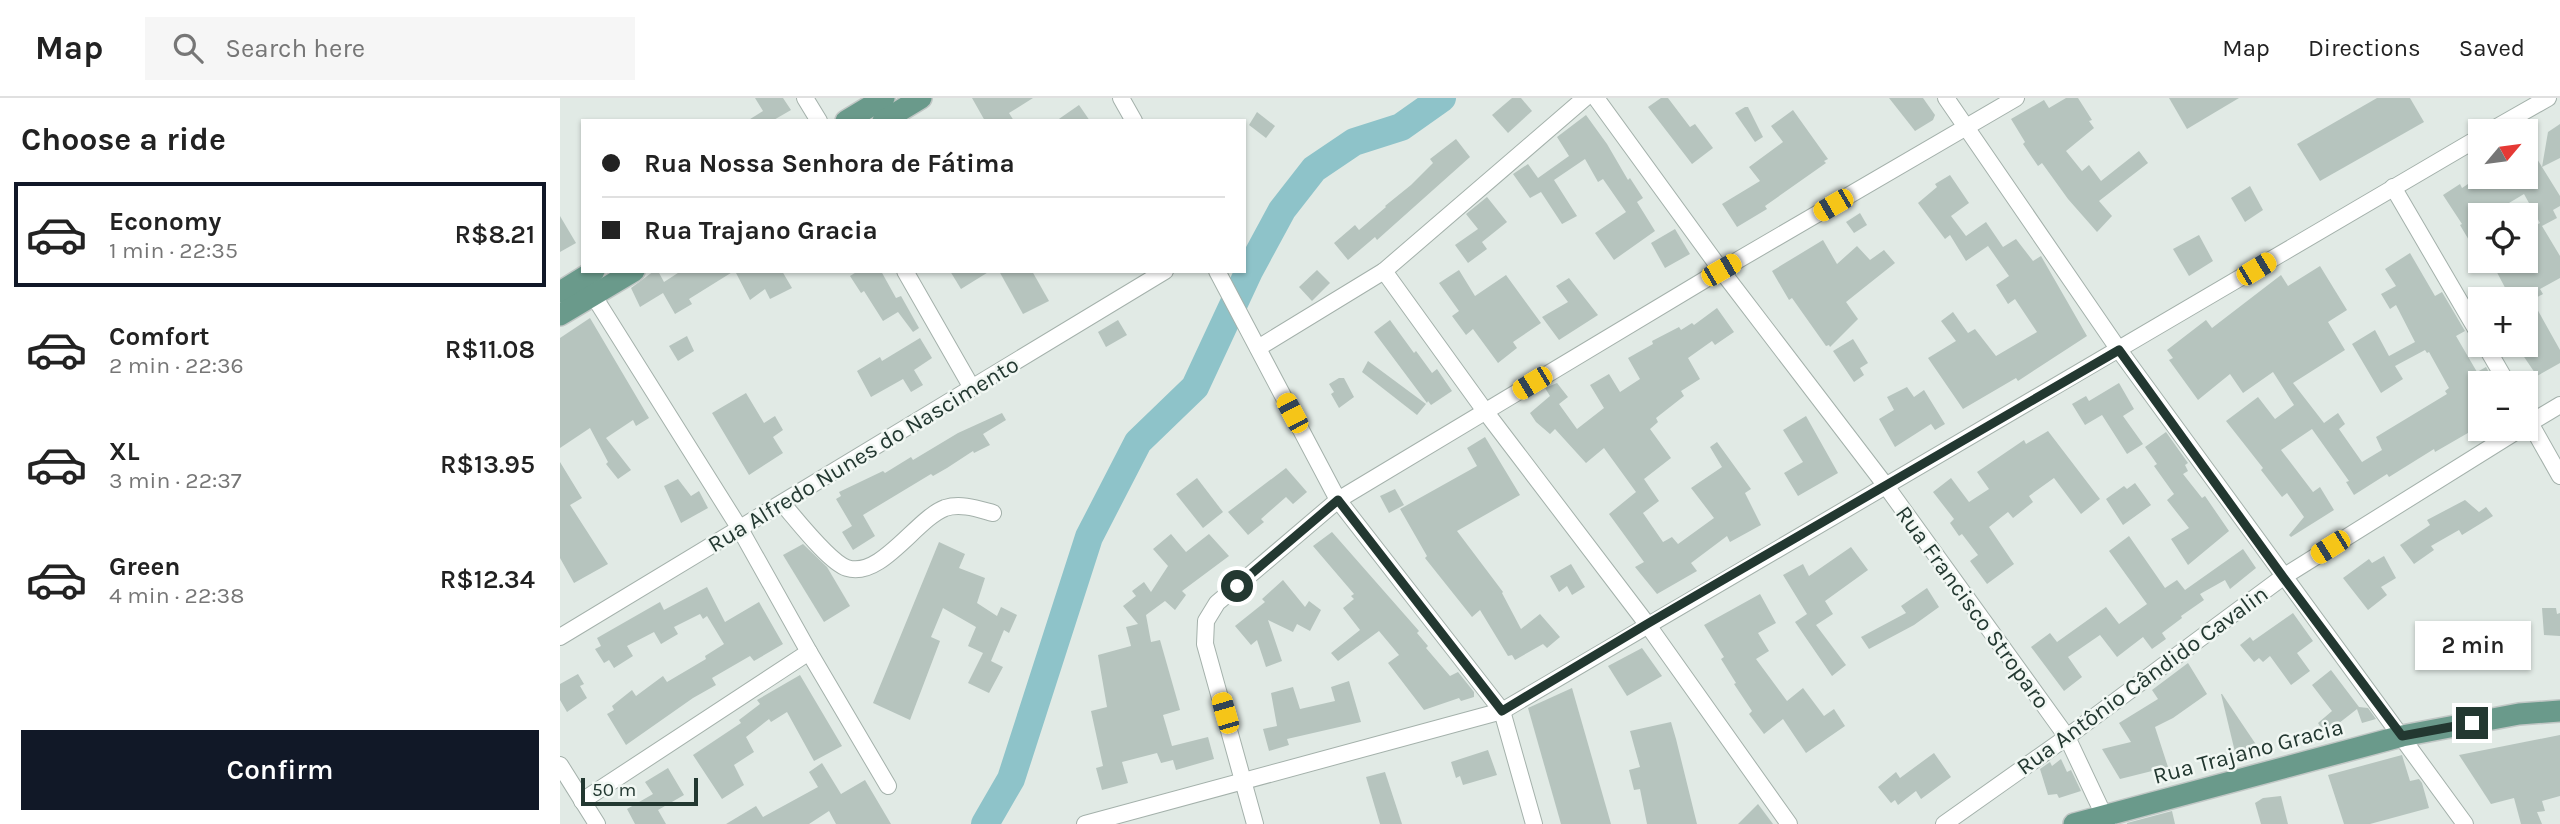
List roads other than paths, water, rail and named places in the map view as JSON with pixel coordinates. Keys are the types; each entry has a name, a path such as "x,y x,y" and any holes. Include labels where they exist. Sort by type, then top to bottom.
{"main road":[{"path":"849,119 884,98"},
{"path":"886,119 921,98"},
{"path":"560,292 626,273"},
{"path":"560,315 590,282"},
{"name":"Rua Trajano Gracia","path":"2074,824 2107,820 2402,736 2519,714 2560,711"}],"street":[{"path":"805,98 817,119"},
{"path":"1121,98 1133,119"},
{"path":"1258,348 1384,271 1585,98"},
{"name":"Rua Francisco Stroparo","path":"1596,98 1721,270 1886,486 2067,737 2107,820"},
{"path":"1946,98 2119,350 2465,824"},
{"path":"1255,824 1205,644 1206,621 1217,603 1338,500 1721,270 2016,98"},
{"path":"2511,119 2548,98"},
{"path":"1085,824 1502,711 2468,144"},
{"path":"2393,187 2468,315"},
{"path":"1384,271 1485,411 1647,624 1789,824"},
{"path":"906,273 972,388"},
{"name":"Rua Alfredo Nunes do Nascimento","path":"560,637 1162,273"},
{"path":"1218,273 1338,500 1502,711 1534,824"},
{"path":"590,282 740,528 888,786"},
{"name":"Rua Antônio Cândido Cavalin","path":"2538,416 2560,405"},
{"name":"Rua Antônio Cândido Cavalin","path":"1944,824 2067,737 2283,577 2497,441"},
{"path":"2537,441 2560,476"},
{"path":"782,503 833,559 847,568 859,569 876,564 931,516 946,507 964,506 993,513"},
{"path":"582,801 809,652"},
{"path":"560,765 597,824"}],"waterway":[{"path":"985,824 1011,779 1089,537 1138,442 1195,387 1249,271 1282,210 1314,169 1354,142 1401,127 1442,98"}]}
